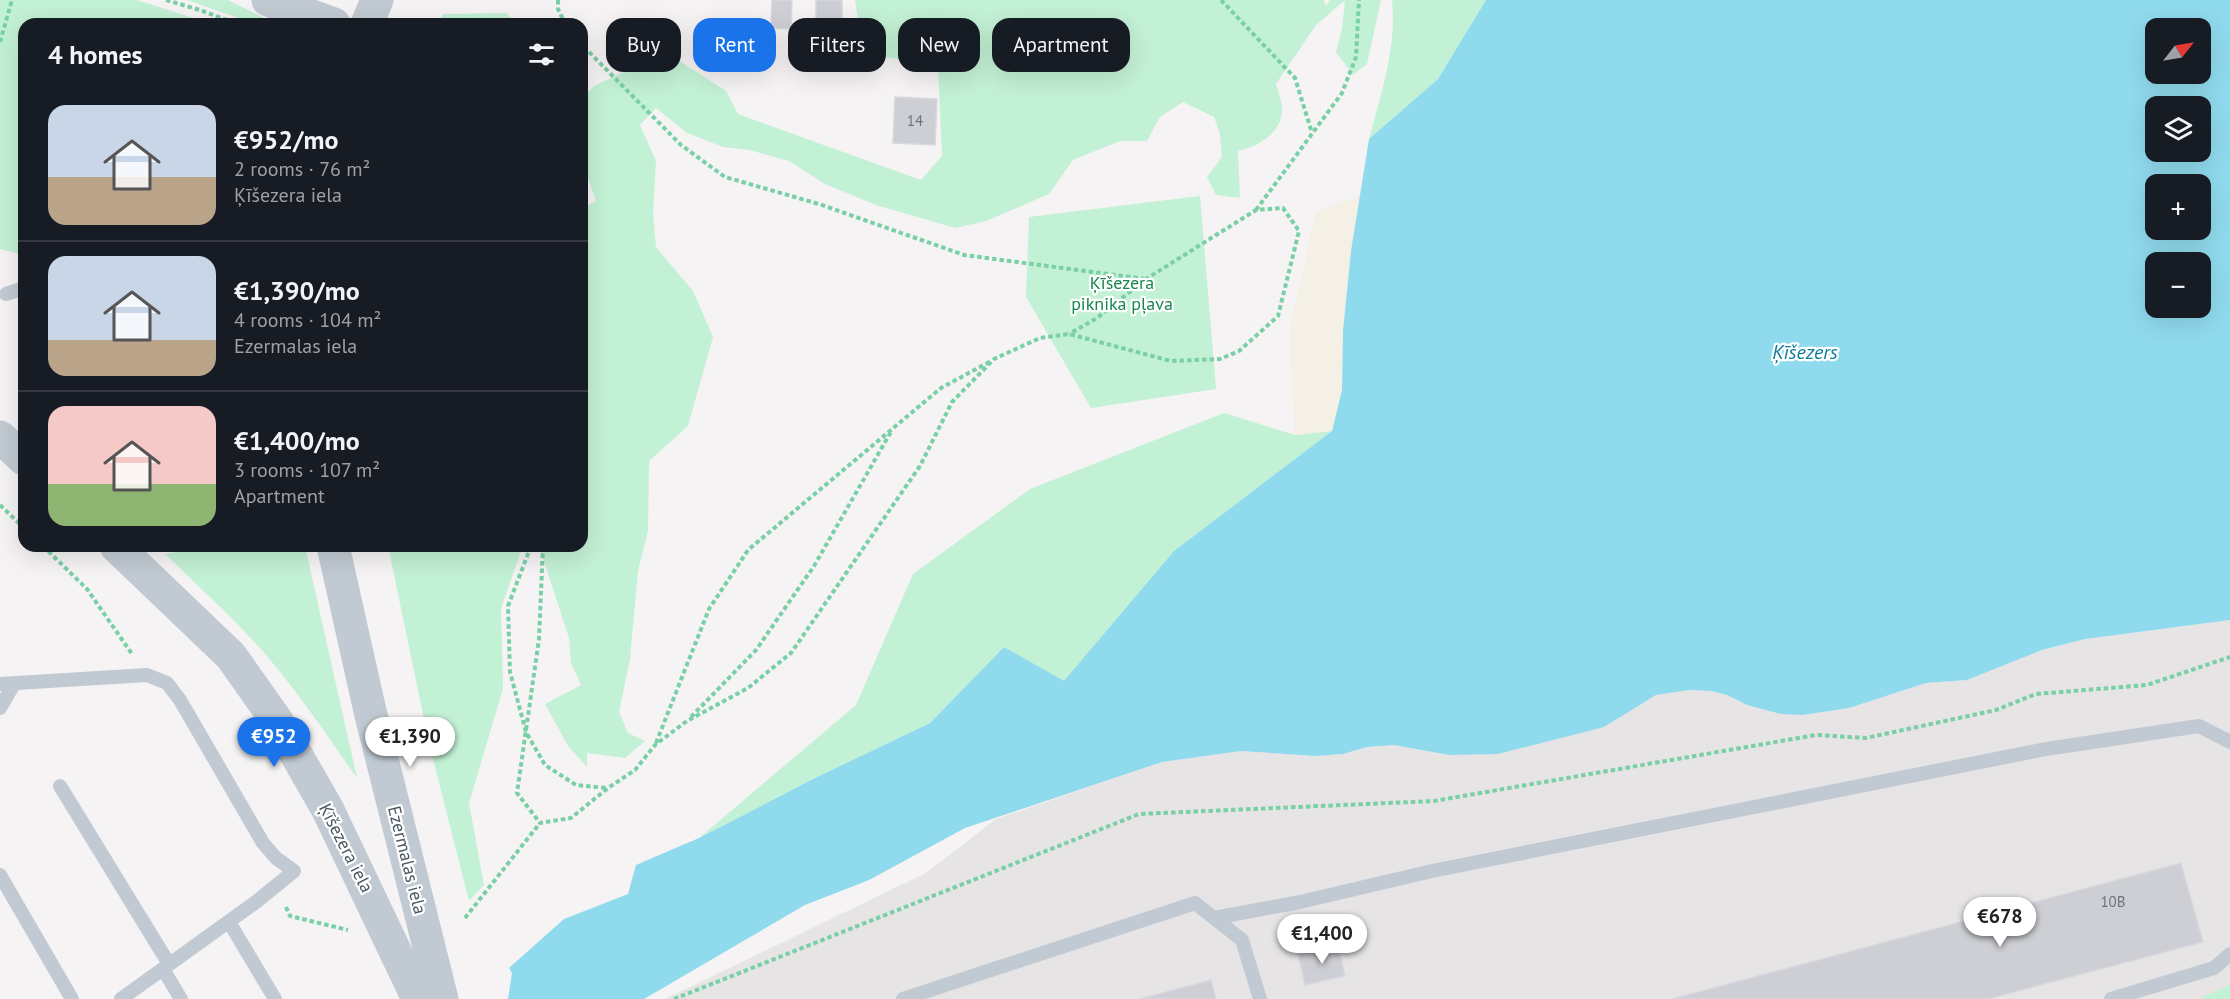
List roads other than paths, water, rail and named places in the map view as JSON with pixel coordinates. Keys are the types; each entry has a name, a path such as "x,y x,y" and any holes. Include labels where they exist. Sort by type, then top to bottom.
{"street":[{"path":"268,0 318,18"},
{"path":"370,18 377,0"},
{"path":"0,437 18,454"},
{"name":"Ķīšezera iela","path":"122,552 231,656 277,721 328,810 418,999"},
{"name":"Ezermalas iela","path":"334,552 370,711 442,999"}],"lane":[{"path":"6,294 18,290"},
{"path":"0,708 7,684 147,675 166,683 180,700 264,843 276,858 294,871 229,922 121,999"},
{"path":"1214,918 1300,902 1443,868 2046,749 2199,726 2230,742"},
{"path":"60,786 166,966 181,999"},
{"path":"0,875 72,999"},
{"path":"903,999 1195,903 1242,940 1260,999"},
{"path":"229,922 275,999"},
{"path":"2111,999 2214,968 2230,954"}],"water":[{"name":"Ķīšezers","path":"1486,0 2230,0 2230,620 2085,639 2042,650 1967,680 1926,683 1849,708 1803,715 1781,714 1747,705 1727,695 1711,691 1689,690 1656,695 1604,727 1498,754 1449,755 1394,745 1367,747 1343,754 1315,756 1241,751 1162,762 965,828 869,880 805,905 644,999 508,999 512,973 509,968 564,919 628,894 636,865 699,838 815,778 930,723 1004,647 1064,681 1174,551 1332,431 1342,390 1343,331 1351,251 1369,139 1438,79"}],"park label":[{"name":"Ķīšezera piknika pļava","path":"1122,293"}]}
